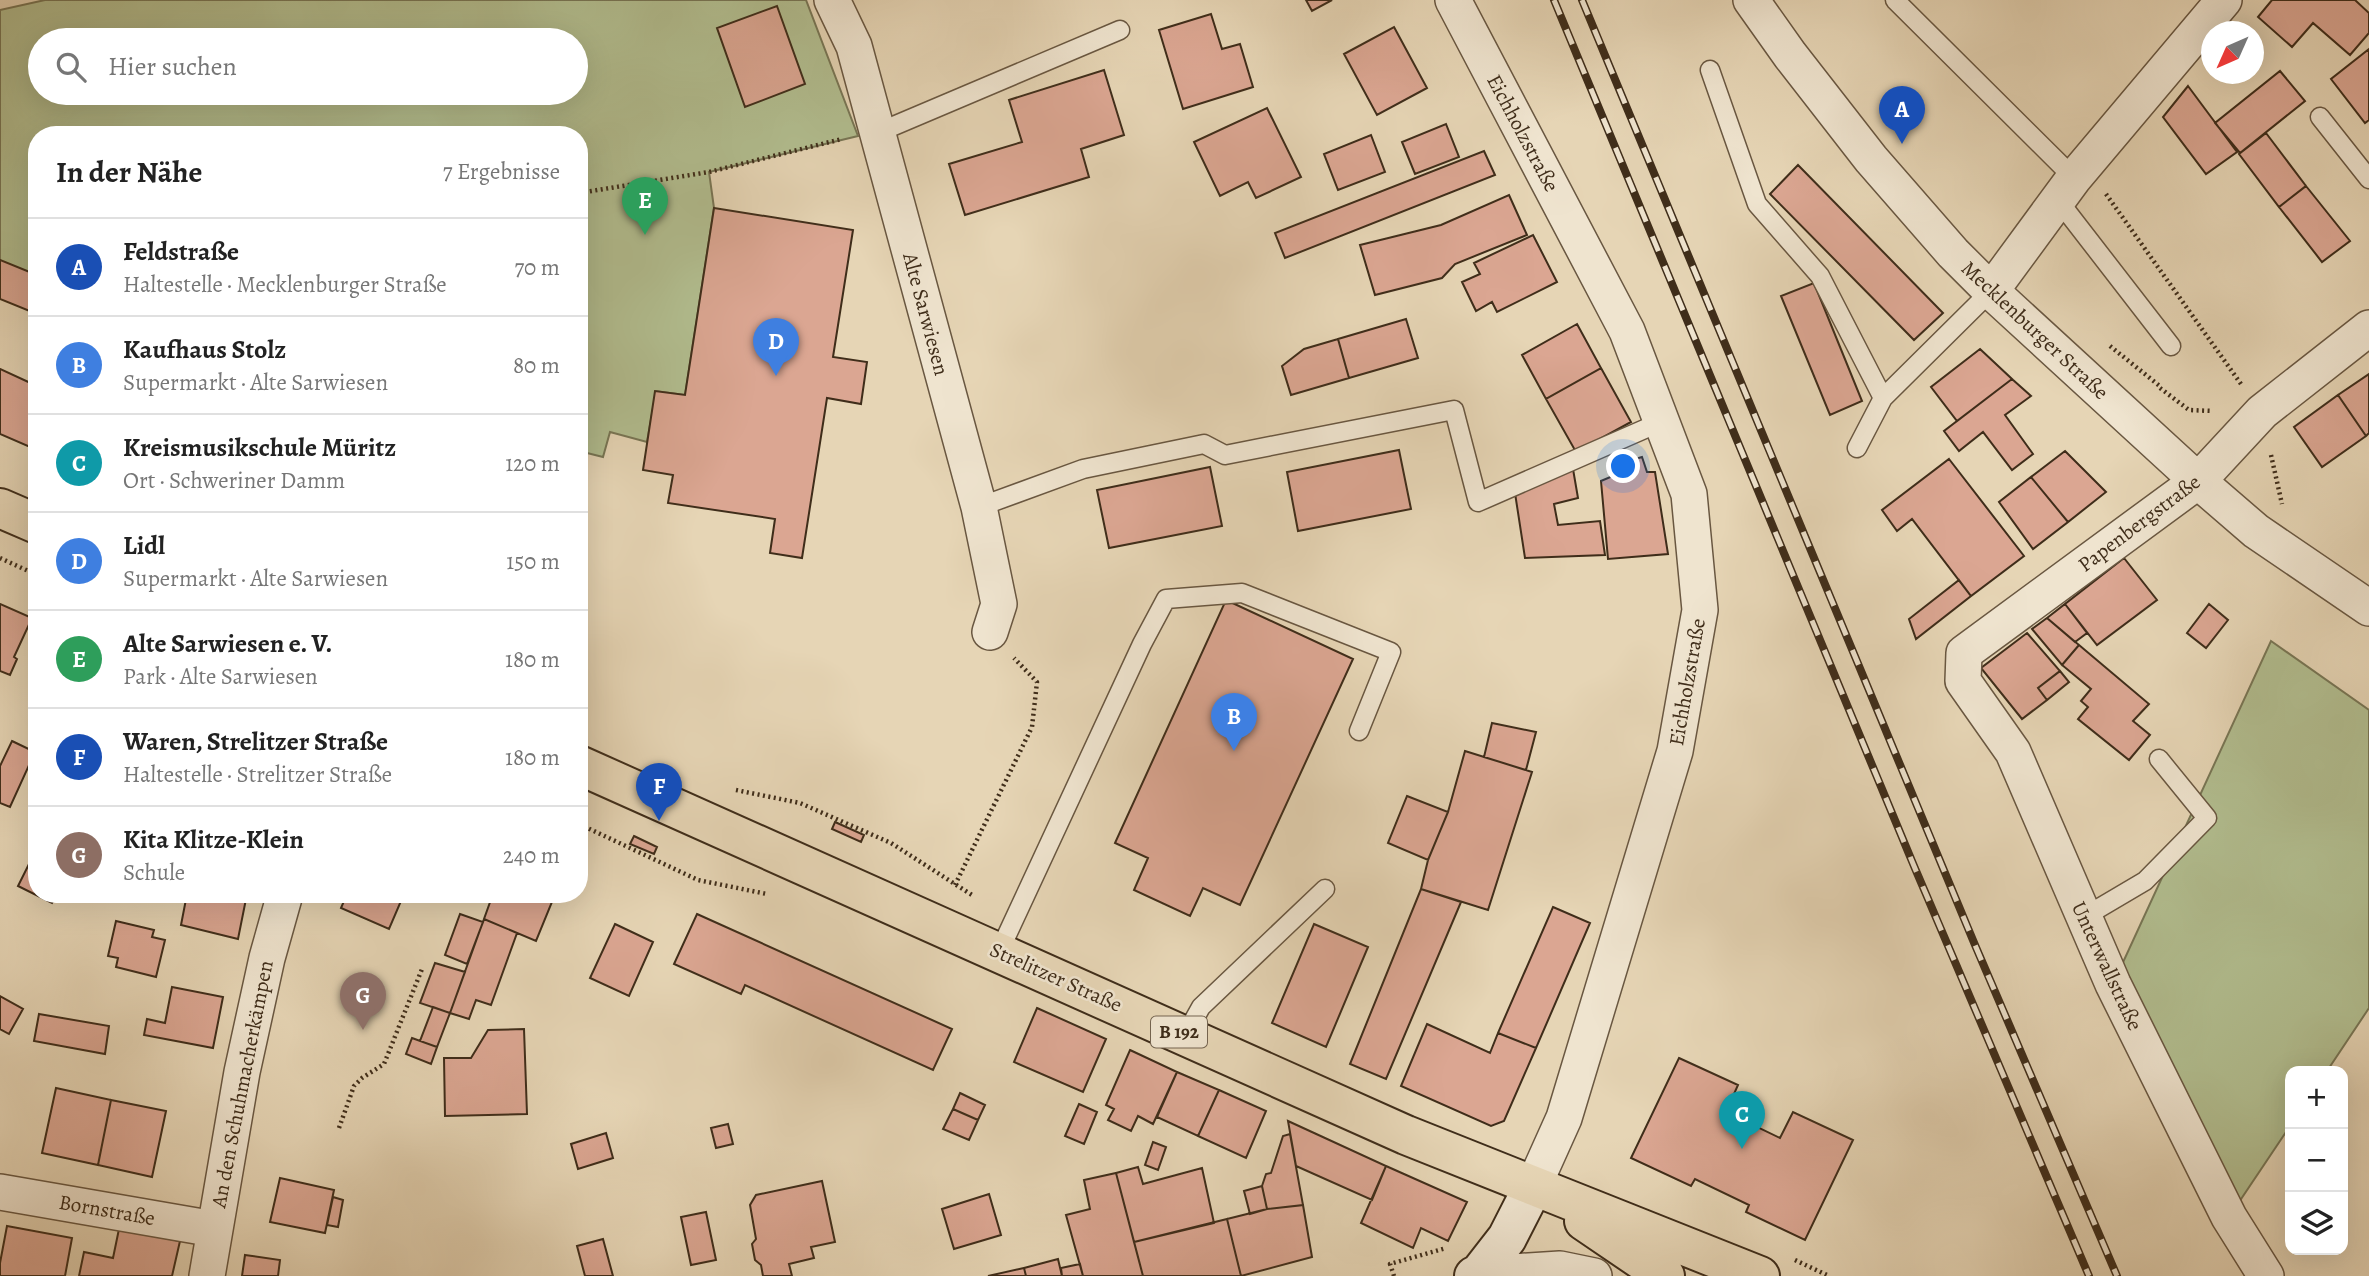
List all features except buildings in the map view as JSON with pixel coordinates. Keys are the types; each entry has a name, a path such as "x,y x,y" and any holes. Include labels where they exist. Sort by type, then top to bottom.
{"main road":[{"path":"0,508 28,520"},
{"name":"Strelitzer Straße","path":"588,769 1186,1034 1406,1135 1533,1186"},
{"path":"1476,1275 1507,1238 1533,1186"},
{"name":"B 192","path":"1533,1186 1665,1276"},
{"name":"B 192","path":"1533,1186 1760,1276"}],"street":[{"name":"Alte Sarwiesen","path":"832,0 854,46 979,507 999,604 990,632"},
{"name":"Eichholzstraße","path":"1453,0 1628,331 1689,494 1700,610 1675,751 1564,1118 1533,1186"},
{"name":"Mecklenburger Straße","path":"1751,0 1871,159 1953,253 1991,291 2197,481 2256,531 2369,608"},
{"path":"1991,291 2072,181 2224,0"},
{"name":"Papenbergstraße","path":"1964,653 2197,481 2262,412 2369,328"},
{"name":"Unterwallstraße","path":"1964,653 1964,681 2013,752 2113,984 2229,1217 2266,1276"},
{"name":"An den Schuhmacherkämpen","path":"207,1276 242,1072 267,958 282,903"},
{"name":"Bornstraße","path":"0,1192 214,1229"},
{"path":"1476,1275 1560,1269 1594,1276"}],"lane":[{"path":"1895,0 2072,181 2171,346"},
{"path":"877,133 1120,30"},
{"path":"1710,70 1757,204 1820,276 1883,398"},
{"path":"2320,117 2369,179"},
{"path":"1857,448 1883,398 1991,291"},
{"path":"979,507 1083,469 1204,444 1225,455 1454,410 1479,502 1663,421"},
{"path":"999,952 1142,644 1166,599 1242,593 1391,652 1359,731"},
{"path":"2084,917 2145,881 2207,818 2159,760"},
{"path":"1186,1034 1201,1007 1325,889"}],"path":[{"path":"588,192 709,172 877,133"},
{"path":"2072,181 2262,412"},
{"path":"2107,343 2161,387"},
{"path":"0,558 28,571"},
{"path":"935,923 1031,727 1037,682 990,632"},
{"path":"339,1128 354,1086 384,1064 422,968"}],"green space":[{"path":"45,0 806,0 858,136 709,172 714,208 685,395 656,391 647,442 610,432 603,457 588,453 588,126 28,126 28,277 0,263 0,10"},
{"path":"2271,641 2369,710 2369,1008 2330,1066 2285,1066 2285,1133 2229,1217 2113,984"}],"railway":[{"path":"1554,0 1914,866 2089,1276"},
{"path":"1582,0 1975,945 2117,1276"}],"place":[{"name":"Feldstraße","path":"1902,144"},
{"name":"Alte Sarwiesen e. V.","path":"645,235"},
{"name":"Lidl","path":"776,376"},
{"name":"Kaufhaus Stolz","path":"1234,751"},
{"name":"Waren, Strelitzer Straße","path":"659,821"},
{"name":"Kita Klitze-Klein","path":"363,1030"},
{"name":"Kreismusikschule Müritz","path":"1742,1149"}]}
